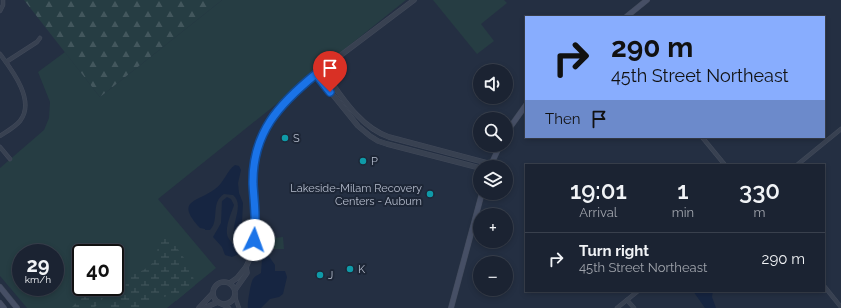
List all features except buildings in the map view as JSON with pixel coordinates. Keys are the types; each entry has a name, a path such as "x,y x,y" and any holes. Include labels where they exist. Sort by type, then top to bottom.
{"main road":[{"path":"627,16 647,0"},
{"path":"513,124 525,107"},
{"path":"451,308 480,200"},
{"path":"0,287 17,308"},
{"path":"0,294 10,300"},
{"path":"0,304 4,308"}],"street":[{"path":"0,11 3,0"},
{"path":"199,308 213,292 213,289 218,283 230,283 237,278 246,268 253,252 256,227 253,183 254,158 261,138 275,112 298,88 414,0"},
{"path":"6,62 37,42 40,38"},
{"path":"0,54 23,93 25,108 21,120 0,136"},
{"path":"322,69 360,119 377,133 473,160"},
{"path":"316,74 358,126 378,141 473,166"},
{"path":"798,164 841,129"},
{"path":"703,138 724,164"},
{"path":"0,147 10,159"},
{"path":"204,308 220,303 229,303 234,298 235,292 247,274 246,268"},
{"path":"230,283 235,292 236,300 240,308"},
{"path":"825,287 841,307"},
{"path":"213,292 213,296 220,303 229,308"},
{"path":"616,308 637,292"},
{"path":"627,300 634,308"}],"green space":[{"path":"24,0 222,0 100,97"},
{"path":"222,0 406,0 158,199 216,268 167,308 27,308 17,296 64,296 64,244 12,244 12,290 0,276 0,168 44,130 49,118 50,102 38,72 65,52 100,97"},
{"path":"433,0 504,0 507,3 481,24 494,41 477,54"},
{"path":"166,232 191,268 195,285 176,301 170,295 142,305 143,308 110,308 109,301 116,296 124,296 127,277 140,272 150,266 154,261 157,250 157,242"},
{"path":"283,237 284,249 274,249 273,238"},
{"path":"84,296 105,296 95,307 71,308"}],"water":[{"path":"235,165 239,166 241,170 238,183 239,193 243,203 241,241 236,238 234,233 238,206 237,200 233,195 224,194 217,202 213,226 210,230 200,228 189,212 191,203 215,189"},
{"path":"227,197 231,199 234,205 228,222 227,236 240,252 232,257 225,255 222,247 213,237 221,223 222,201"},
{"path":"265,255 268,255 275,265 275,271 285,271 287,277 283,294 279,297 270,299 261,308 248,308 252,281 261,273 262,259"},
{"path":"694,292 713,292 712,297 716,308 705,308"}],"place":[{"name":"S","path":"285,138"},
{"name":"P","path":"363,161"},
{"name":"Lakeside-Milam Recovery Centers - Auburn","path":"430,194"},
{"name":"K","path":"350,269"},
{"name":"J","path":"320,275"}],"route":[{"path":"254,240 256,227 253,183 254,158 261,138 275,112 298,88 316,74 330,92"}]}
